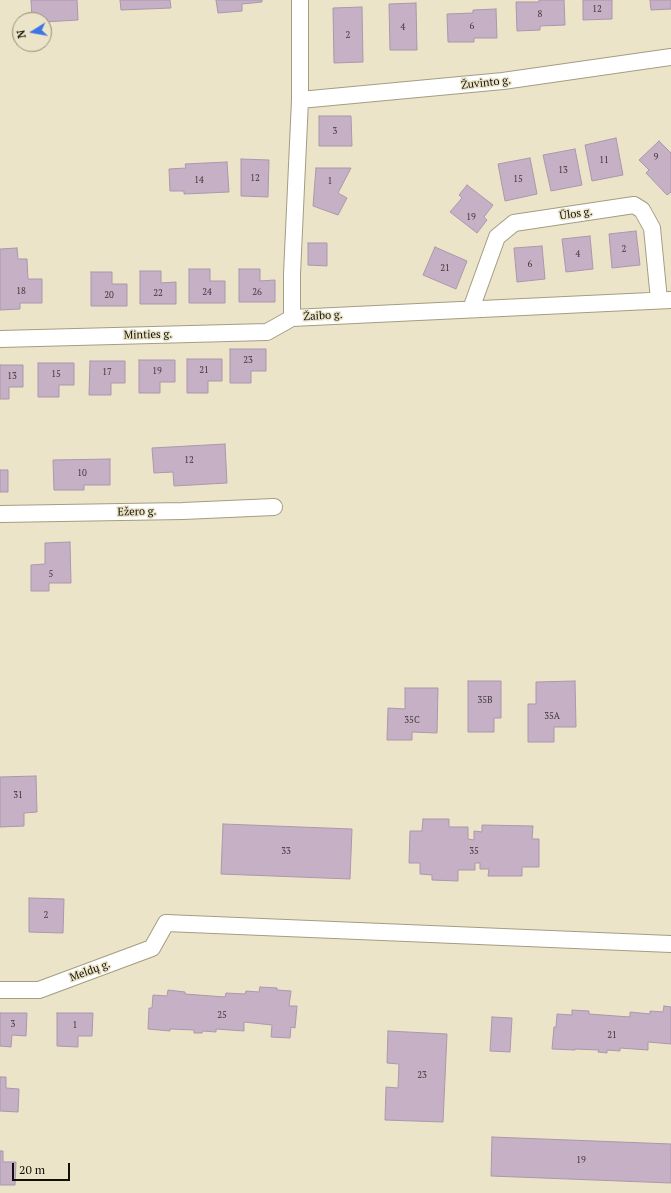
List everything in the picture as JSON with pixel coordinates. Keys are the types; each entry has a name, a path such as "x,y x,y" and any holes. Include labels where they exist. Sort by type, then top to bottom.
{"street":[{"name":"Žaibo g.","path":"300,0 300,100 292,274 292,318 665,300"},
{"name":"Žuvinto g.","path":"300,100 503,82 671,57"},
{"name":"Ūlos g.","path":"471,309 497,237 514,223 634,205 642,210 652,228 665,300"},
{"name":"Minties g.","path":"0,338 267,332 292,318"},
{"name":"Ežero g.","path":"0,514 183,511 274,507"},
{"name":"Meldų g.","path":"0,990 39,990 152,948 166,923 671,944"}],"building":[{"path":"31,0 77,0 78,20 52,22 52,12 32,12"},
{"path":"120,0 170,0 171,8 121,10"},
{"path":"216,0 262,0 262,2 242,4 242,11 218,13"},
{"path":"539,0 564,0 565,25 540,26 540,30 517,31 516,2 539,2"},
{"path":"583,0 612,0 612,19 583,20"},
{"path":"650,0 671,0 671,9 651,10"},
{"path":"416,3 417,50 390,50 389,4"},
{"path":"362,7 363,62 334,63 333,8"},
{"path":"496,9 497,38 474,38 474,42 448,42 447,14 473,13 473,10"},
{"path":"319,116 351,116 352,146 319,146"},
{"path":"616,138 623,175 592,181 585,145"},
{"path":"659,141 671,153 671,192 667,195 646,173 649,170 639,160"},
{"path":"575,149 582,185 551,191 543,155"},
{"path":"530,158 537,194 505,201 498,164"},
{"path":"241,159 269,160 268,197 241,196"},
{"path":"227,162 229,192 184,194 184,191 170,191 169,169 186,168 185,164"},
{"path":"316,168 351,168 338,193 347,198 338,215 313,206"},
{"path":"467,185 493,205 484,217 487,220 477,233 450,212 462,198 459,195"},
{"path":"636,231 640,265 612,268 609,234"},
{"path":"590,236 593,269 566,272 562,239"},
{"path":"308,243 327,243 327,266 308,265"},
{"path":"542,246 545,279 517,282 514,248"},
{"path":"435,247 467,261 456,289 423,275"},
{"path":"17,248 18,259 27,259 28,279 42,279 42,303 20,303 20,309 0,310 0,249"},
{"path":"189,269 210,269 210,281 225,281 225,303 189,303"},
{"path":"239,269 260,269 260,281 275,280 275,302 239,302"},
{"path":"140,271 161,271 161,283 176,282 176,304 140,304"},
{"path":"91,272 112,272 112,284 127,284 127,306 91,306"},
{"path":"230,349 266,349 266,371 251,371 251,383 230,383"},
{"path":"187,359 222,359 222,381 208,381 208,393 187,393"},
{"path":"139,360 175,360 175,382 160,382 160,393 139,393"},
{"path":"90,361 125,361 125,383 111,383 111,395 89,395"},
{"path":"38,363 74,363 74,385 59,385 59,397 38,397"},
{"path":"0,365 23,365 23,387 9,387 9,399 0,399"},
{"path":"225,444 227,483 174,486 173,472 154,473 152,448"},
{"path":"110,459 110,485 84,485 84,490 54,490 53,460"},
{"path":"0,470 8,470 8,492 0,492"},
{"path":"70,542 71,583 49,583 49,591 31,591 31,565 45,564 45,543"},
{"path":"468,681 501,681 501,718 494,718 494,732 468,732"},
{"path":"575,681 576,727 554,727 554,742 528,742 528,704 536,704 536,682"},
{"path":"405,688 438,688 437,733 412,732 412,740 387,740 388,708 405,709"},
{"path":"36,776 37,812 24,813 24,826 0,827 0,777"},
{"path":"423,819 449,819 449,827 468,827 468,839 474,840 474,831 482,832 482,825 533,826 532,839 539,839 539,867 522,867 522,876 488,876 489,869 480,869 480,863 475,863 475,870 458,870 458,881 432,880 432,875 420,874 420,863 409,863 410,831 422,831"},
{"path":"223,824 352,829 350,879 221,874"},
{"path":"29,898 64,899 63,933 29,932"},
{"path":"260,987 291,991 289,1006 297,1006 295,1028 291,1027 290,1038 271,1037 272,1025 244,1022 244,1031 216,1029 216,1032 203,1031 202,1033 194,1033 194,1030 170,1029 170,1031 148,1029 149,1008 152,1008 153,995 167,996 168,990 185,992 185,994 225,997 226,993 245,994 246,991 259,992"},
{"path":"664,1006 671,1007 671,1044 648,1042 648,1050 620,1048 620,1051 607,1050 607,1053 598,1052 599,1050 552,1049 557,1014 572,1015 572,1010 589,1011 589,1014 630,1017 630,1012 650,1014 650,1011 663,1012"},
{"path":"0,1013 27,1013 26,1036 12,1035 11,1047 0,1046"},
{"path":"57,1013 93,1013 92,1036 78,1036 78,1047 57,1046"},
{"path":"492,1017 512,1018 510,1052 490,1051"},
{"path":"388,1031 447,1034 443,1122 385,1120 386,1087 398,1088 399,1064 387,1063"},
{"path":"0,1077 6,1077 6,1088 19,1089 18,1112 0,1111"},
{"path":"492,1137 671,1144 671,1183 491,1176"},
{"path":"0,1151 3,1151 3,1162 16,1162 15,1185 0,1185"}]}
